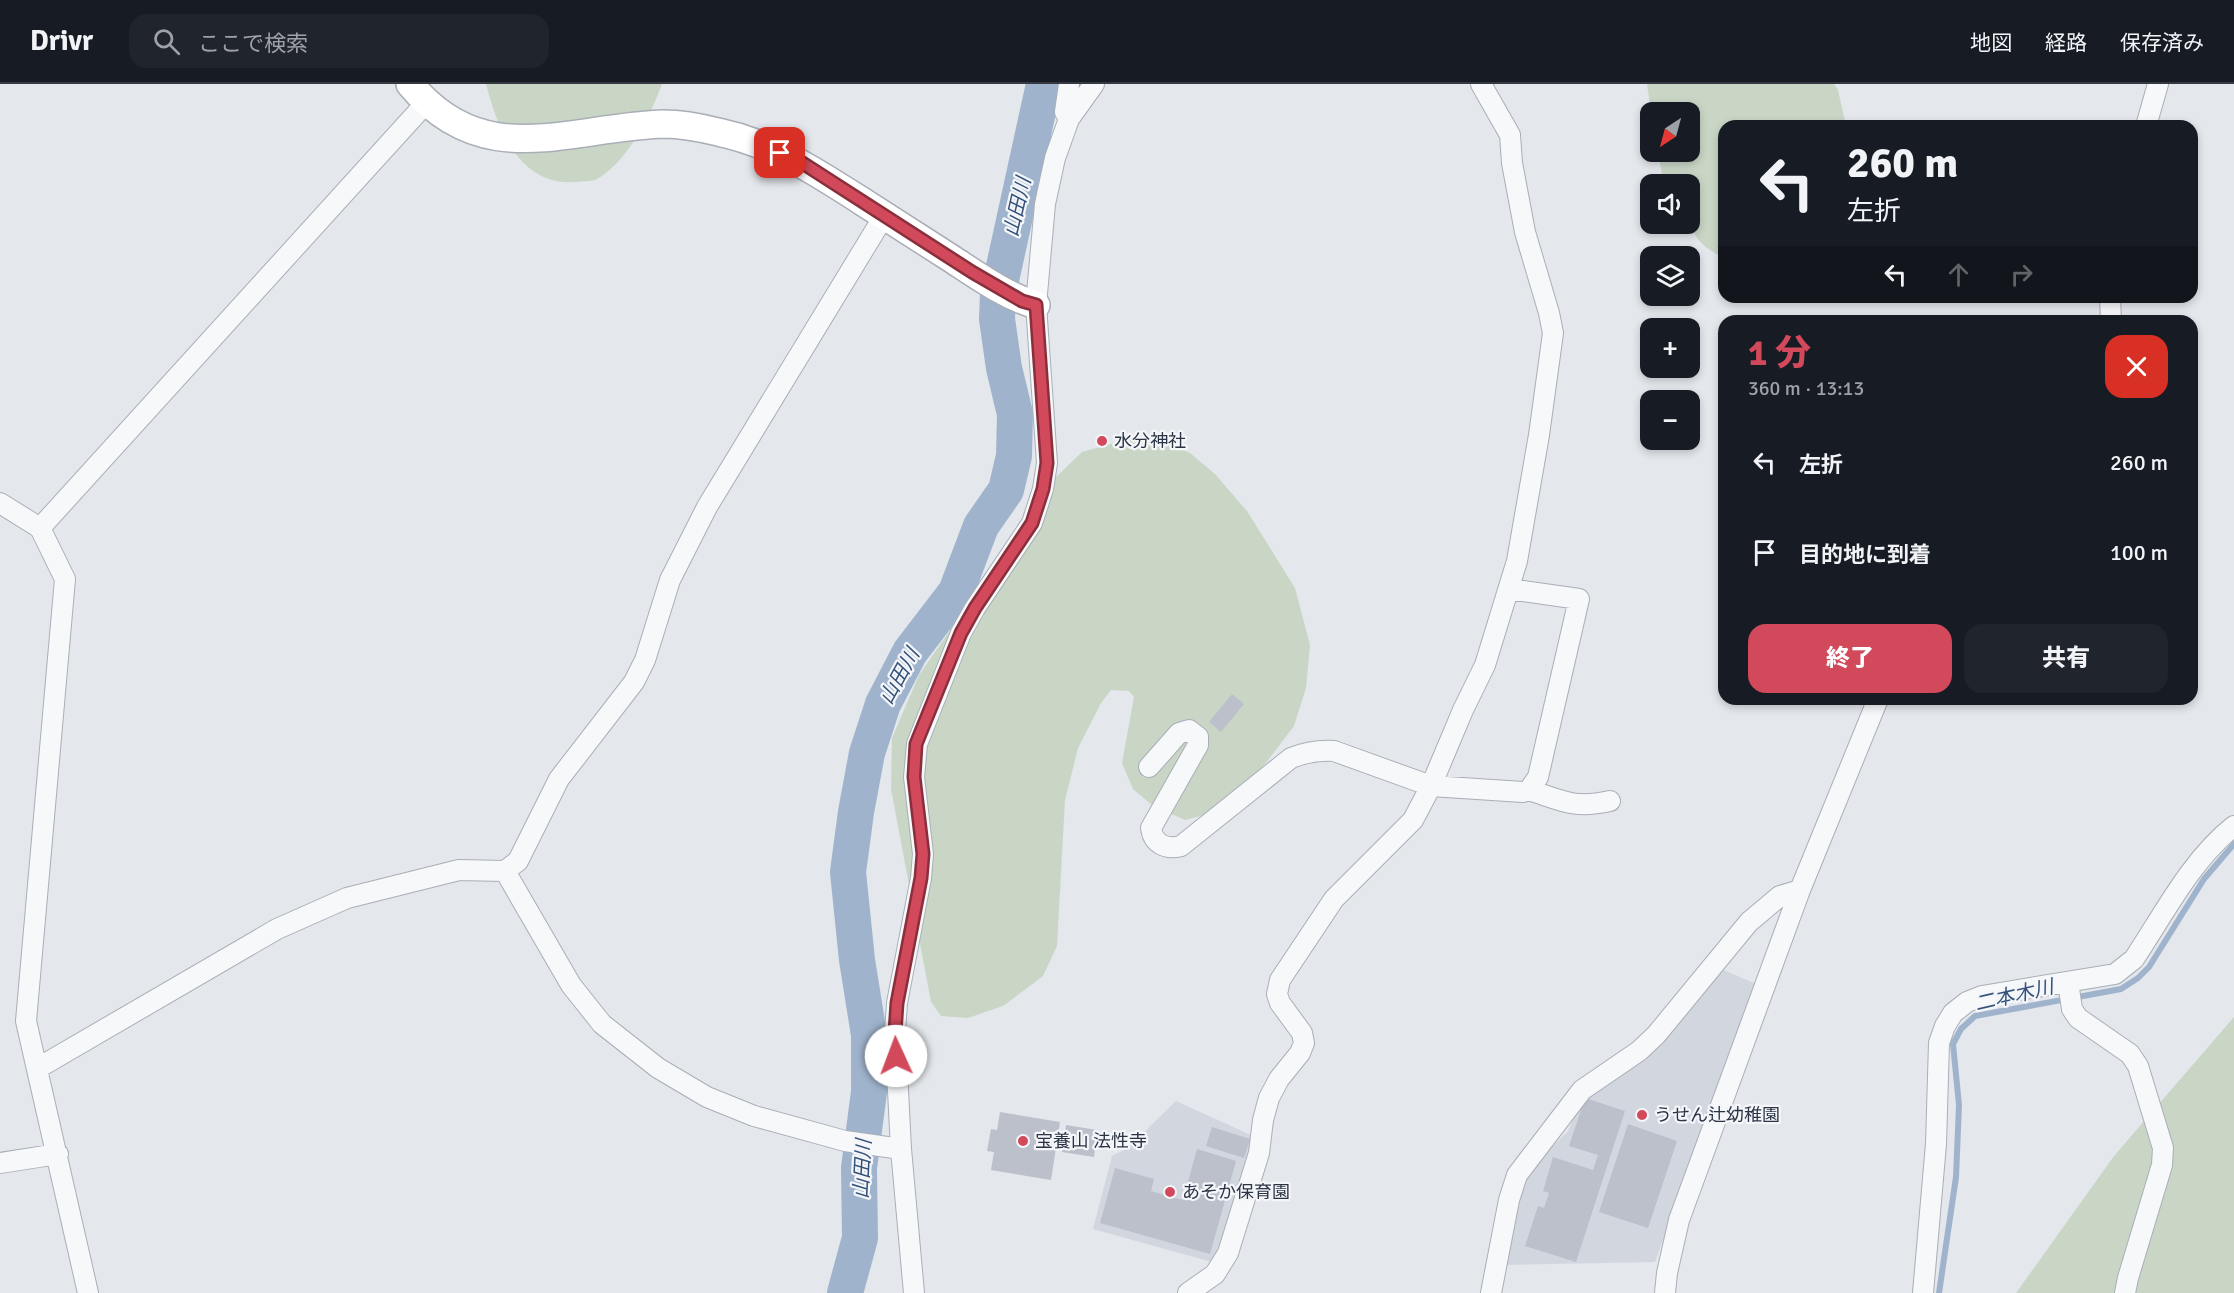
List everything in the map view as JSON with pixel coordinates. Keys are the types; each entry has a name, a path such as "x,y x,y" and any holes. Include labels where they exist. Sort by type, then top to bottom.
{"street":[{"path":"1068,119 1065,112 1069,84"},
{"path":"914,1293 894,1148 897,1003 921,878 923,854 914,777 916,744 961,633 1032,523 1043,489 1047,463 1029,303 1055,158 1068,119 1094,84"},
{"path":"1188,1293 1215,1274 1228,1253 1259,1153 1263,1120 1269,1098 1279,1079 1300,1053 1304,1043 1302,1033 1280,1003 1277,994 1280,981 1334,899 1413,820 1431,786 1485,665 1517,561 1553,333 1525,232 1512,163 1510,135 1481,84"},
{"path":"2148,120 2158,84"},
{"path":"40,528 418,94 455,124 478,133 509,139 538,139 666,124 717,132 760,143 801,162 972,272 1029,303"},
{"path":"38,1068 276,929 347,898 459,870 505,871 518,861 559,779 634,682 645,660 670,580 707,507 884,216"},
{"path":"0,503 40,528 65,579 26,1021 88,1293"},
{"path":"1149,767 1179,733 1190,729 1198,737 1198,745 1153,822 1152,834 1160,844 1166,847 1181,846 1291,758 1305,752 1334,751 1431,786 1523,792 1529,790 1538,777 1579,599 1509,589"},
{"path":"1665,1293 1667,1273 1679,1220 1800,890 1876,705"},
{"path":"1529,790 1576,806 1590,806 1610,801"},
{"path":"1923,1293 1936,1144 1939,1043 1953,1013 1967,1002 1982,996 2068,986 2115,974 2125,968 2134,959 2194,867 2234,826"},
{"path":"505,871 571,985 602,1024 658,1068 707,1097 754,1116 845,1141 894,1148"},
{"path":"1491,1293 1509,1200 1517,1175 1582,1090 1639,1051 1656,1035 1749,922 1780,896 1800,890"},
{"path":"2068,986 2072,1009 2078,1018 2130,1054 2138,1066 2163,1148 2162,1165 2125,1293"},
{"path":"0,1163 58,1154"}],"shaded area":[{"name":"うせん辻幼稚園","path":"1721,969 1756,984 1655,1262 1502,1265 1518,1191 1540,1155 1568,1131 1583,1098 1661,1044"},
{"name":"あそか保育園","path":"1176,1101 1253,1136 1253,1148 1218,1252 1212,1262 1093,1229 1112,1156 1128,1148"}],"green space":[{"path":"486,84 662,84 645,123 620,160 597,179 576,182 557,181 540,175 514,152 497,119"},
{"path":"1647,84 1834,84 1838,90 1845,120 1718,120 1718,254 1702,244 1695,234 1700,234 1700,174 1662,174 1660,162 1700,162 1700,102 1650,102"},
{"path":"1161,439 1190,453 1215,474 1247,511 1295,588 1310,645 1306,688 1294,726 1265,764 1223,810 1185,820 1153,806 1133,789 1122,763 1134,697 1129,691 1111,690 1101,703 1078,748 1065,800 1057,946 1043,976 1003,1006 968,1018 941,1016 931,1002 891,789 892,738 919,675 1056,477 1082,452 1125,440"},
{"path":"2234,1017 2234,1293 2016,1293 2114,1156"}],"building":[{"path":"1232,694 1244,704 1221,732 1209,722"},
{"path":"1585,1098 1625,1111 1576,1262 1525,1246 1538,1206 1544,1208 1549,1193 1543,1191 1553,1157 1593,1170 1598,1155 1569,1146"},
{"name":"宝養山 法性寺","path":"1000,1112 1060,1122 1051,1180 991,1170 994,1152 987,1151 991,1129 997,1130"},
{"path":"1628,1124 1677,1141 1648,1228 1599,1212"},
{"path":"1066,1125 1097,1130 1094,1157 1062,1152"},
{"path":"1212,1127 1250,1139 1244,1158 1206,1146"},
{"path":"1197,1149 1236,1161 1210,1254 1100,1223 1115,1168 1154,1179 1151,1191 1183,1200"}],"waterway":[{"name":"山田川","path":"845,1293 860,1238 859,1168 869,1092 869,1035 857,960 848,872 856,812 867,753 883,704 910,652 956,592 981,526 1006,490 1014,456 1015,414 1004,368 997,319 998,294 1044,84"},
{"name":"二本木川","path":"1939,1293 1956,1177 1959,1105 1953,1044 1961,1029 1975,1016 2121,989 2138,978 2149,967 2204,879 2234,844"}],"place":[{"name":"水分神社","path":"1102,441"},
{"name":"うせん辻幼稚園","path":"1642,1115"},
{"name":"宝養山 法性寺","path":"1023,1141"},
{"name":"あそか保育園","path":"1170,1192"}],"route":[{"path":"780,153 801,162 972,272 1022,301 1036,305 1047,463 1043,489 1032,523 961,633 916,744 914,777 923,854 921,878 897,1003 896,1056"}]}
